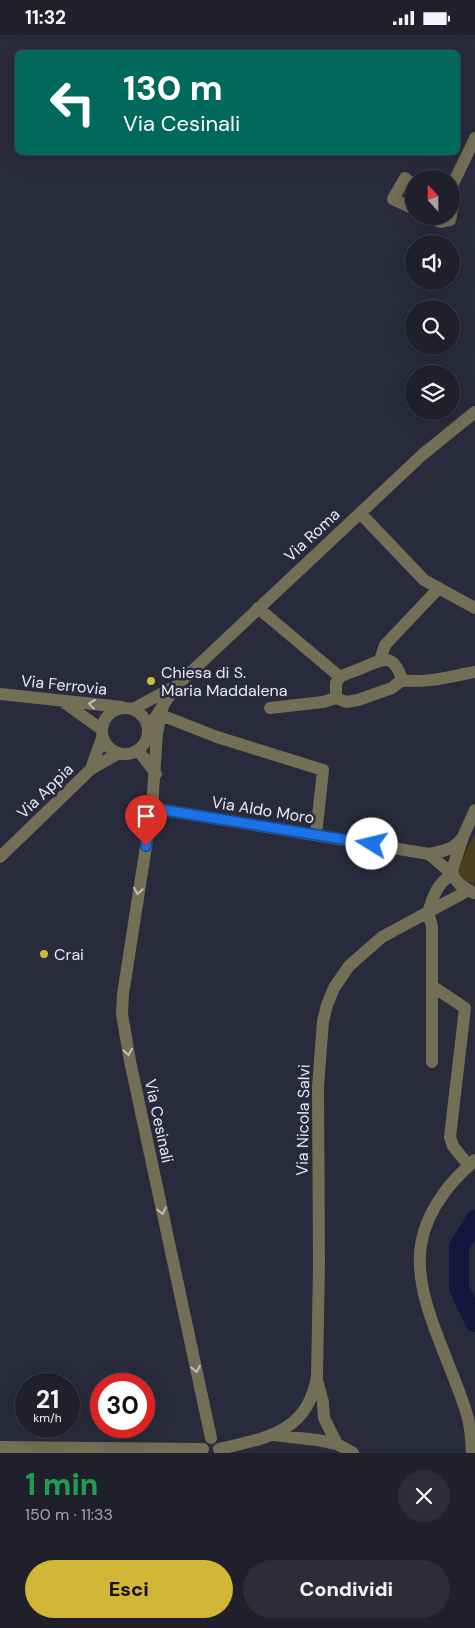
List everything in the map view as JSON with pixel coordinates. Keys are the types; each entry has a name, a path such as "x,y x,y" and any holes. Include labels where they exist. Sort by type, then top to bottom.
{"street":[{"path":"460,170 475,138"},
{"path":"405,178 393,199 405,205"},
{"name":"Via Roma","path":"152,729 155,718 164,701 175,687 422,455 475,412"},
{"path":"360,513 424,580 475,607"},
{"path":"380,660 386,645 438,589"},
{"path":"258,609 340,677"},
{"path":"336,698 336,683 340,677 380,660 394,662 399,669 402,680"},
{"path":"270,708 296,706 336,698 346,701 358,700 392,688 402,680 437,678 475,671"},
{"name":"Via Roma","path":"129,708 175,687"},
{"name":"Via Ferrovia","path":"0,694 60,699 129,708"},
{"path":"60,699 102,733"},
{"name":"Via Roma","path":"152,729 161,715 164,701"},
{"path":"129,708 143,716 152,729 138,749 126,754 112,750 106,745 102,733 106,716 118,709 129,708"},
{"path":"161,715 217,737 323,770 316,835"},
{"name":"Via Cesinali","path":"152,729 156,774 130,940 122,1014 132,1070 211,1438"},
{"name":"Via Appia","path":"91,769 102,733"},
{"path":"138,749 156,774"},
{"name":"Via Appia","path":"0,857 91,769 119,753"},
{"name":"Via Aldo Moro","path":"152,808 429,854"},
{"path":"435,890 444,879 452,874 454,862 463,837 475,811"},
{"path":"429,854 447,851 458,844 463,837"},
{"path":"429,854 452,874 459,884 472,892"},
{"path":"429,854 434,861 436,869 435,890 428,913 432,926 432,1062"},
{"name":"Via Nicola Salvi","path":"317,1378 319,1264 318,1087 323,1021 327,1005 334,988 349,966 382,937 472,892"},
{"path":"432,986 465,1008 450,1137 453,1146 472,1163 445,1191 435,1208 423,1237 420,1265 423,1287 430,1313 468,1417 472,1453"},
{"path":"0,1447 53,1450 204,1451 204,1442 211,1438 218,1441 218,1451 273,1435 288,1427 302,1413 308,1403 316,1387 317,1378"},
{"path":"317,1378 322,1395 324,1418 337,1444"},
{"path":"308,1403 315,1404 324,1411"},
{"path":"273,1435 337,1444 353,1453"}],"shaded area":[{"path":"475,834 475,884 460,880 455,872"}],"waterway":[{"path":"475,1220 459,1247 459,1288 475,1322"}],"place":[{"name":"Chiesa di S. Maria Maddalena","path":"151,681"},
{"name":"Crai","path":"44,954"}],"route":[{"path":"146,846 152,808 372,844"}]}
